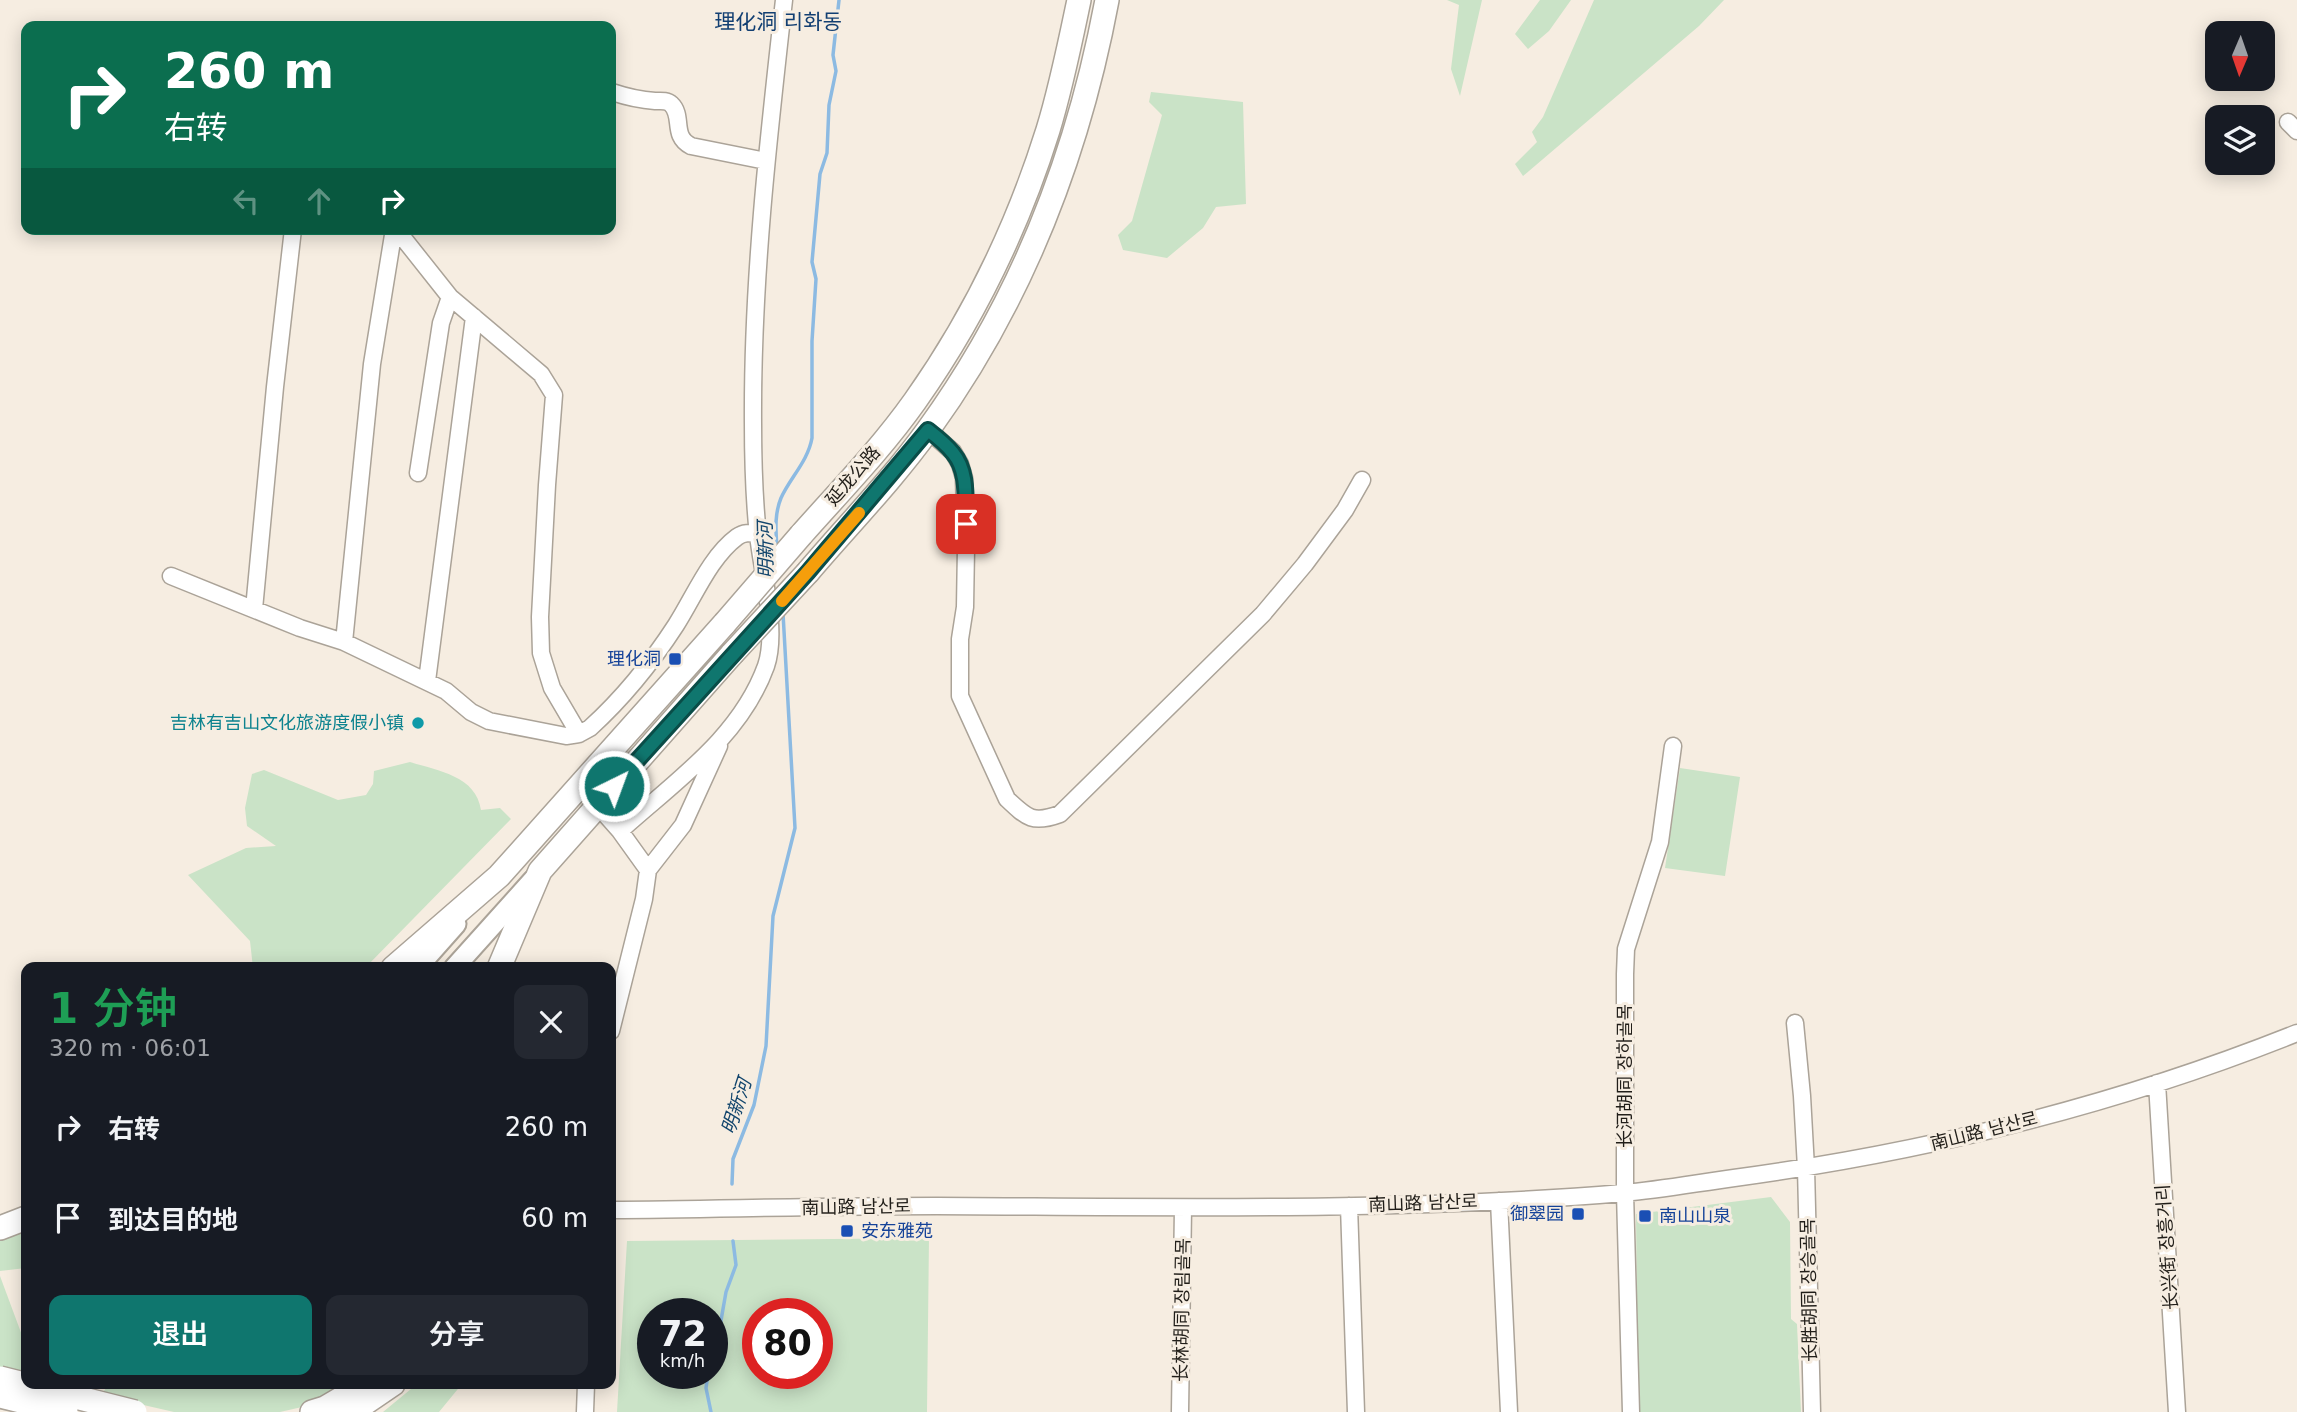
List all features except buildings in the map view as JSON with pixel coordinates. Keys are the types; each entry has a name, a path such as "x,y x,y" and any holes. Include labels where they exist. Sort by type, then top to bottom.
{"highway":[{"name":"延龙公路","path":"400,962 499,876 876,450 914,403 935,371 1011,232 1049,128 1079,0"},
{"name":"延龙公路","path":"502,962 540,872 597,805 808,572 928,430 988,336 1007,304 1058,187 1089,86 1107,0"},
{"path":"0,1227 21,1220"},
{"path":"0,1378 21,1383"},
{"path":"44,1389 135,1412"},
{"path":"312,1412 325,1408 357,1389"},
{"path":"352,1412 386,1389"},
{"path":"0,1396 65,1412"}],"main road":[{"path":"459,962 540,872"},
{"path":"422,962 499,876"},
{"path":"17,1412 38,1389"},
{"path":"53,1412 74,1389"}],"street":[{"path":"620,831 723,739 742,715 766,664 770,645 758,534 753,424 753,327 766,161 784,0"},
{"path":"616,93 636,100 671,104 675,110 680,137 691,146 766,161"},
{"path":"254,609 292,235"},
{"path":"344,642 372,363 394,235"},
{"path":"400,235 450,297 541,374 554,395 547,485 541,653 552,688 579,734"},
{"path":"418,473 441,323 450,297"},
{"path":"427,681 474,317"},
{"path":"928,430 953,452 964,478 967,548 965,607 960,639 960,696 1007,799 1034,820 1045,820 1060,814 1263,614 1345,510 1362,480"},
{"path":"171,576 300,628 344,642 446,691 471,712 489,721 566,736 579,734 603,717 648,666 722,553 744,533 758,534"},
{"path":"648,666 668,686"},
{"path":"616,1011 644,899 648,870 683,825 723,739"},
{"name":"长河胡同 장하골목","path":"1631,1412 1625,1193 1626,949 1660,842 1673,746"},
{"path":"597,805 648,870"},
{"name":"长胜胡同 장승골목","path":"1795,1023 1806,1168 1812,1412"},
{"name":"南山路 남산로","path":"616,1210 934,1206 1183,1209 1499,1201 1625,1193 1806,1168 1964,1137 2157,1083 2246,1053 2297,1032"},
{"name":"长兴街 장흥거리","path":"2157,1083 2177,1412"},
{"path":"1499,1201 1509,1412"},
{"path":"1349,1206 1356,1412"},
{"name":"长林胡同 장림골목","path":"1180,1412 1183,1209"},
{"path":"585,1412 586,1389"}],"green space":[{"path":"1447,0 1482,0 1460,96 1451,69 1459,5"},
{"path":"1540,0 1571,0 1549,31 1528,49 1515,34"},
{"path":"1594,0 1724,0 1699,26 1523,176 1515,164 1537,142 1532,132 1543,117"},
{"path":"1151,92 1243,102 1246,204 1216,207 1203,228 1167,258 1123,250 1118,235 1132,221 1162,115 1149,102"},
{"path":"410,762 444,772 472,789 481,810 500,808 511,819 371,962 252,962 250,941 188,875 246,848 276,846 247,826 245,808 252,774 264,770 338,800 366,795 373,784 374,771"},
{"path":"1680,768 1740,777 1725,876 1665,868"},
{"path":"1771,1197 1790,1222 1791,1319 1797,1324 1801,1412 1638,1412 1636,1214"},
{"path":"21,1229 21,1269 0,1271 0,1237"},
{"path":"929,1238 927,1412 617,1412 627,1241"},
{"path":"0,1276 21,1333 21,1375 0,1369"},
{"path":"105,1389 341,1389 302,1407 280,1412 174,1412 100,1395"},
{"path":"411,1389 458,1389 439,1412 383,1412"}],"waterway":[{"name":"明新河","path":"777,549 776,524 779,504 803,462 812,438 812,341 816,279 812,262 820,174 827,153 829,105 836,71 833,55 839,0"},
{"name":"明新河","path":"732,1184 733,1159 754,1105 766,1046 773,916 795,828 783,613"},
{"name":"明新河","path":"725,1298 736,1265 733,1241"},
{"name":"明新河","path":"706,1389 711,1412"}],"slow traffic":[{"path":"782,601 859,513"}],"place":[{"name":"理化洞","path":"675,659"},
{"name":"吉林有吉山文化旅游度假小镇","path":"418,723"},
{"name":"御翠园","path":"1578,1214"},
{"name":"南山山泉","path":"1645,1216"},
{"name":"安东雅苑","path":"847,1231"}],"district":[{"name":"理化洞 리화동","path":"778,22"}],"route":[{"path":"614,786 808,572 928,430 953,452 960,464 964,478 966,524"}]}
